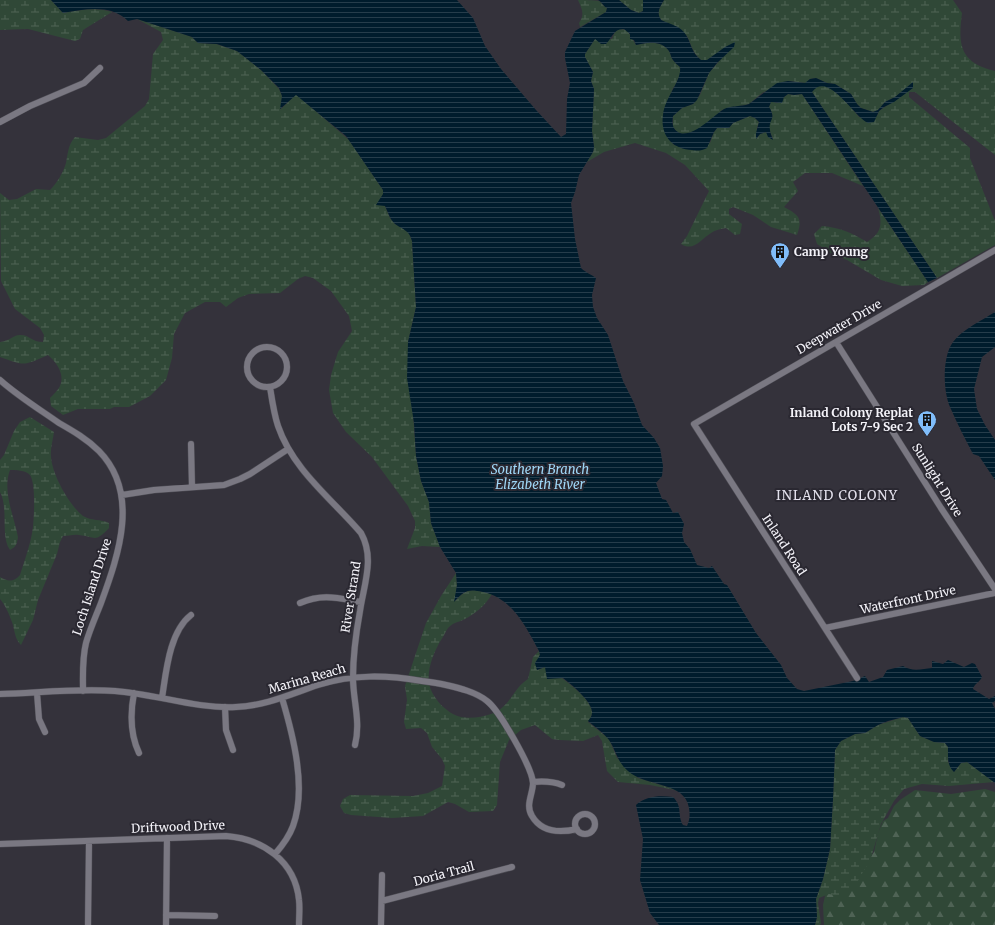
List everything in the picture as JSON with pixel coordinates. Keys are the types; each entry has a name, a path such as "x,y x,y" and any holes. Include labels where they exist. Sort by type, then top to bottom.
{"street":[{"path":"0,122 35,104 84,83 100,68"},
{"name":"Deepwater Drive","path":"694,424 995,250"},
{"name":"Sunlight Drive","path":"836,342 941,508 995,589"},
{"path":"263,348 278,351 282,355 286,364 283,379 279,383 270,387 255,384 248,376 246,366 250,356 254,352 263,348"},
{"name":"Loch Island Drive","path":"0,380 27,402 94,446 111,466 122,496 122,530 112,571 86,646 82,668 83,691"},
{"name":"River Strand","path":"270,387 278,427 288,449 298,465 361,533 368,553 368,563 355,636 353,677 358,729 355,744"},
{"name":"Inland Road","path":"694,424 857,678"},
{"path":"190,444 192,487"},
{"path":"122,496 154,490 224,484 240,479 288,449"},
{"name":"Waterfront Drive","path":"825,628 995,593"},
{"path":"300,603 312,598 323,597 361,602"},
{"path":"162,698 176,633 182,623 191,615"},
{"name":"Marina Reach","path":"0,694 111,691 134,693 224,708 248,706 282,698 339,679 371,675 390,676 444,684 486,700 499,716 527,764 533,782 529,808 531,815 540,826 551,831 564,832 577,829"},
{"path":"37,693 39,719 45,732"},
{"path":"134,693 131,711 132,730 134,742 139,753"},
{"path":"275,854 285,842 293,826 298,802 295,748 291,727 282,698"},
{"path":"224,708 226,730 233,750"},
{"path":"533,782 547,781 562,785"},
{"name":"Driftwood Drive","path":"0,844 226,836 238,837 258,843 275,854 287,868 295,884 299,900 299,925"},
{"path":"166,925 167,838"},
{"path":"88,925 89,841"},
{"name":"Doria Trail","path":"382,901 512,867"},
{"path":"381,925 382,875"},
{"path":"166,915 215,916"}],"green space":[{"path":"0,0 51,0 63,13 94,9 112,12 83,30 80,39 75,41 28,29 0,30"},
{"path":"578,0 599,1 607,8 606,12 580,27 579,23 582,17 582,12"},
{"path":"619,0 643,0 643,11 639,13 631,10"},
{"path":"664,0 953,0 962,13 960,34 964,51 974,63 995,71 995,155 915,92 909,92 909,97 970,148 970,158 995,221 995,245 937,278 812,92 819,86 826,86 842,98 859,117 877,116 879,111 898,98 913,83 895,97 885,102 878,110 873,112 861,108 851,94 835,84 827,83 816,78 810,79 806,83 788,81 762,93 749,104 722,110 709,122 694,132 682,134 677,132 673,127 673,116 682,108 693,104 700,95 709,73 721,59 716,54 707,60 701,60 694,52 687,36 661,19 659,12"},
{"path":"137,19 192,37 198,43 216,44 237,51 261,70 279,89 282,96 281,109 296,94 349,140 383,190 385,206 390,218 395,224 409,233 412,241 416,307 408,342 416,456 421,481 429,502 431,523 440,547 422,546 407,549 415,528 415,521 408,506 372,457 346,432 333,413 329,390 331,375 338,352 352,331 349,316 331,291 313,278 305,276 298,279 280,293 249,294 238,298 226,307 220,302 205,302 185,313 174,334 172,358 166,380 150,396 129,407 114,407 110,409 78,409 63,415 51,406 50,398 60,386 62,377 57,365 48,355 24,364 0,357 0,342 18,335 24,335 36,341 43,342 44,335 40,328 15,309 1,281 0,193 9,200 17,199 36,189 50,190 63,170 70,146 75,137 98,140 106,138 145,106 149,99 153,54 163,40 161,32"},
{"path":"619,29 627,30 636,45 658,43 666,47 672,59 680,67 681,74 673,88 664,118 665,131 668,138 674,145 710,143 717,128 729,128 733,123 750,116 759,122 757,128 757,138 760,134 766,132 773,139 769,129 772,117 769,107 771,101 777,103 788,94 802,94 863,186 832,173 805,173 793,182 798,191 784,207 793,212 798,218 800,225 797,235 771,227 753,215 733,207 729,209 729,214 742,224 740,234 735,235 726,228 713,232 694,246 686,246 681,244 687,236 709,191 685,165 666,153 635,143 604,152 587,162 593,152 594,147 592,131 594,89 591,81 593,72 585,57 585,54 595,39 612,39 615,32"},
{"path":"878,208 928,282 924,285 902,286 881,280 817,244 814,234 822,226 845,231 867,242 872,239 880,228"},
{"path":"30,417 54,432 51,451 52,464 62,489 72,505 86,518 109,523 109,528 101,536 95,538 77,535 63,536 38,600 33,620 21,645 16,638 8,611 0,599 0,577 6,580 11,580 20,575 33,527 33,485 32,479 28,473 10,470 7,486 8,495 18,537 16,545 10,550 5,537 4,506 0,492 0,460 4,455 14,431 20,422"},
{"path":"456,573 457,585 455,601 464,593 472,590 492,594 483,606 476,612 449,627 436,650 430,666 429,683 436,699 445,709 465,718 480,717 498,711 528,679 533,657 539,651 540,655 537,670 545,667 558,675 587,700 591,707 592,714 588,722 609,739 617,758 638,778 680,791 650,785 618,782 607,771 602,741 598,735 583,741 552,739 535,725 521,730 509,740 500,762 497,805 493,811 469,812 455,804 448,802 423,816 392,818 351,815 344,813 340,806 343,799 350,795 413,796 428,793 442,786 445,766 442,759 432,747 427,733 421,728 406,729 404,722 407,700 405,686 426,623"},
{"path":"903,717 908,718 920,736 934,742 945,743 948,747 948,762 954,772 961,763 967,762 994,782 949,786 922,784 904,789 894,801 881,824 871,858 855,886 849,892 839,896 829,894 819,898 818,903 821,923 820,925 815,925 817,917 816,899 823,879 830,849 835,750 841,741 855,734 865,733 878,725"},
{"path":"985,789 995,792 995,925 824,925 823,905 825,896 834,884 866,864 874,852 878,833 883,821 888,818 894,806 900,800 915,790 951,794"}],"water":[{"name":"Southern Branch Elizabeth River","path":"51,0 457,0 473,18 485,46 501,69 561,137 566,134 567,99 570,83 565,52 575,31 606,12 607,8 598,0 619,0 631,10 639,13 643,11 643,0 664,0 659,12 661,20 681,29 684,32 693,51 701,60 707,60 725,47 735,42 734,47 709,73 697,100 693,104 682,108 673,116 675,129 683,134 696,130 724,109 749,104 777,83 788,81 805,83 810,79 816,78 827,83 835,84 851,94 861,108 873,112 878,110 885,102 895,97 913,82 913,88 879,111 874,122 868,123 862,119 841,97 826,87 818,87 812,92 937,278 928,282 802,94 788,94 784,97 782,103 771,102 769,107 772,115 770,132 773,140 768,137 766,132 760,134 756,139 759,122 750,116 733,123 729,128 717,128 707,148 705,149 696,151 679,147 669,140 663,129 663,115 664,108 676,84 680,67 672,59 666,47 658,43 636,45 634,40 630,39 630,34 624,29 615,32 606,44 601,44 595,39 585,54 585,57 593,72 591,81 594,89 592,131 594,147 593,152 579,175 571,203 575,239 581,268 596,278 592,295 593,307 597,318 608,335 623,381 634,403 642,425 654,438 660,448 663,466 662,476 656,483 662,499 666,500 673,513 678,512 684,524 682,533 684,542 690,549 697,565 709,568 712,566 724,584 727,585 756,633 781,665 787,678 797,689 804,691 853,681 865,676 869,682 883,677 887,670 903,666 913,670 932,668 932,661 943,664 948,660 964,667 972,663 975,664 982,677 973,689 989,699 995,696 995,701 992,703 995,709 995,783 967,762 961,763 954,772 949,764 948,747 945,743 934,742 920,736 908,718 903,717 888,721 865,733 855,734 841,741 835,750 830,849 823,879 816,899 817,917 815,925 659,925 650,913 640,880 643,839 636,805 648,798 663,796 673,797 678,804 681,821 683,825 687,826 690,813 686,799 680,793 672,789 635,776 624,767 609,740 602,732 588,721 592,715 591,709 581,694 563,678 547,679 545,667 537,670 535,663 540,655 539,651 523,623 502,600 483,592 467,591 454,602 457,585 456,573 440,547 431,523 429,502 421,481 416,456 414,423 407,378 408,342 416,307 412,241 409,234 393,221 385,206 376,205 383,194 383,190 346,136 296,95 280,109 282,96 279,88 261,70 237,51 217,44 198,43 192,37 137,19 128,21 114,12 106,10 89,9 63,13"},
{"path":"995,312 995,347 982,357 974,389 977,409 995,440 995,480 979,456 973,454 950,407 946,392 945,365 949,348 957,337"}],"place":[{"name":"Camp Young","path":"780,269"},
{"name":"Inland Colony Replat Lots 7-9 Sec 2","path":"927,437"}],"district":[{"name":"INLAND COLONY","path":"837,495"}]}
